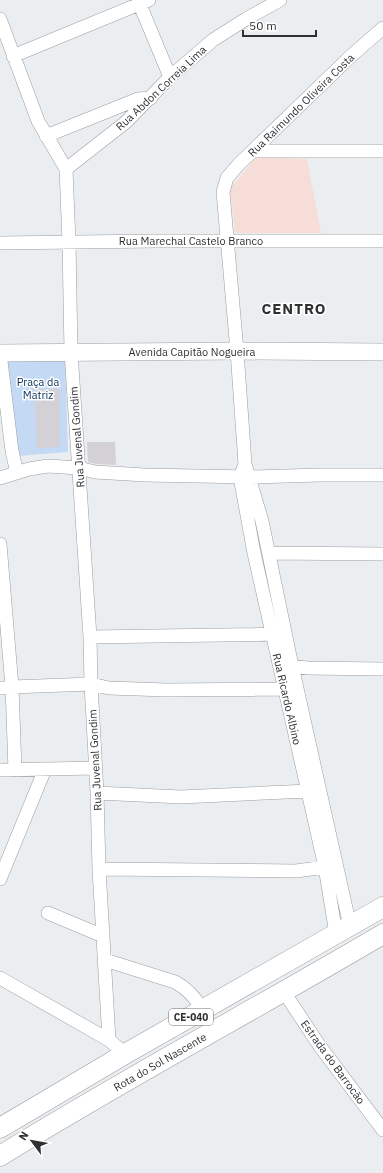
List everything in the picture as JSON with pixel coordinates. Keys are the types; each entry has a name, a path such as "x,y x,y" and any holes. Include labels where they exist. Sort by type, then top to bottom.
{"highway":[{"name":"CE-040","path":"0,1128 125,1054 383,907"},
{"name":"Rota do Sol Nascente","path":"0,1156 134,1076 284,992 383,934"}],"main road":[{"name":"Avenida Capitão Nogueira","path":"0,353 237,351 383,352"}],"street":[{"name":"Rua Abdon Correia Lima","path":"66,169 126,122 170,77 213,40 280,0"},
{"path":"14,56 142,1 170,77"},
{"name":"Rua Juvenal Gondim","path":"0,19 38,121 66,169 71,352 90,636 99,869 109,1040"},
{"name":"Rua Raimundo Oliveira Costa","path":"227,241 223,205 224,186 227,178 351,56 383,28"},
{"path":"46,136 133,101 151,98"},
{"path":"254,151 383,151"},
{"path":"227,241 237,351 245,477"},
{"name":"Rua Marechal Castelo Branco","path":"0,242 383,241"},
{"path":"0,353 12,451 17,473"},
{"path":"0,478 29,469 48,466 79,468 95,472 145,475 245,477 383,475"},
{"name":"Rua Ricardo Albino","path":"245,477 262,521 269,553 279,634"},
{"name":"Rua Ricardo Albino","path":"245,477 254,552 279,634 331,867 343,930"},
{"path":"0,544 6,688 15,770"},
{"path":"269,553 383,554"},
{"path":"90,636 279,634"},
{"path":"286,666 308,668 383,669"},
{"name":"Rua Ricardo Albino","path":"286,666 285,689 301,733 308,791 331,867"},
{"path":"6,688 91,684 109,688 166,690 285,689"},
{"path":"0,770 95,768"},
{"path":"0,879 44,769"},
{"path":"97,793 181,797 308,791"},
{"path":"99,869 296,871 331,867"},
{"path":"48,913 103,936"},
{"path":"105,960 175,982 192,994 203,1010"},
{"path":"0,978 109,1040 125,1054"},
{"name":"Estrada do Barrocão","path":"284,992 319,1045 383,1130"}],"shaded area":[{"path":"256,157 307,159 321,233 235,233 230,189"}],"green space":[{"name":"Praça da Matriz","path":"7,358 65,360 68,452 18,456"}],"building":[{"path":"35,389 60,389 60,447 36,448"},
{"path":"87,442 115,442 116,465 88,462"}],"district":[{"name":"CENTRO","path":"294,309"}]}
